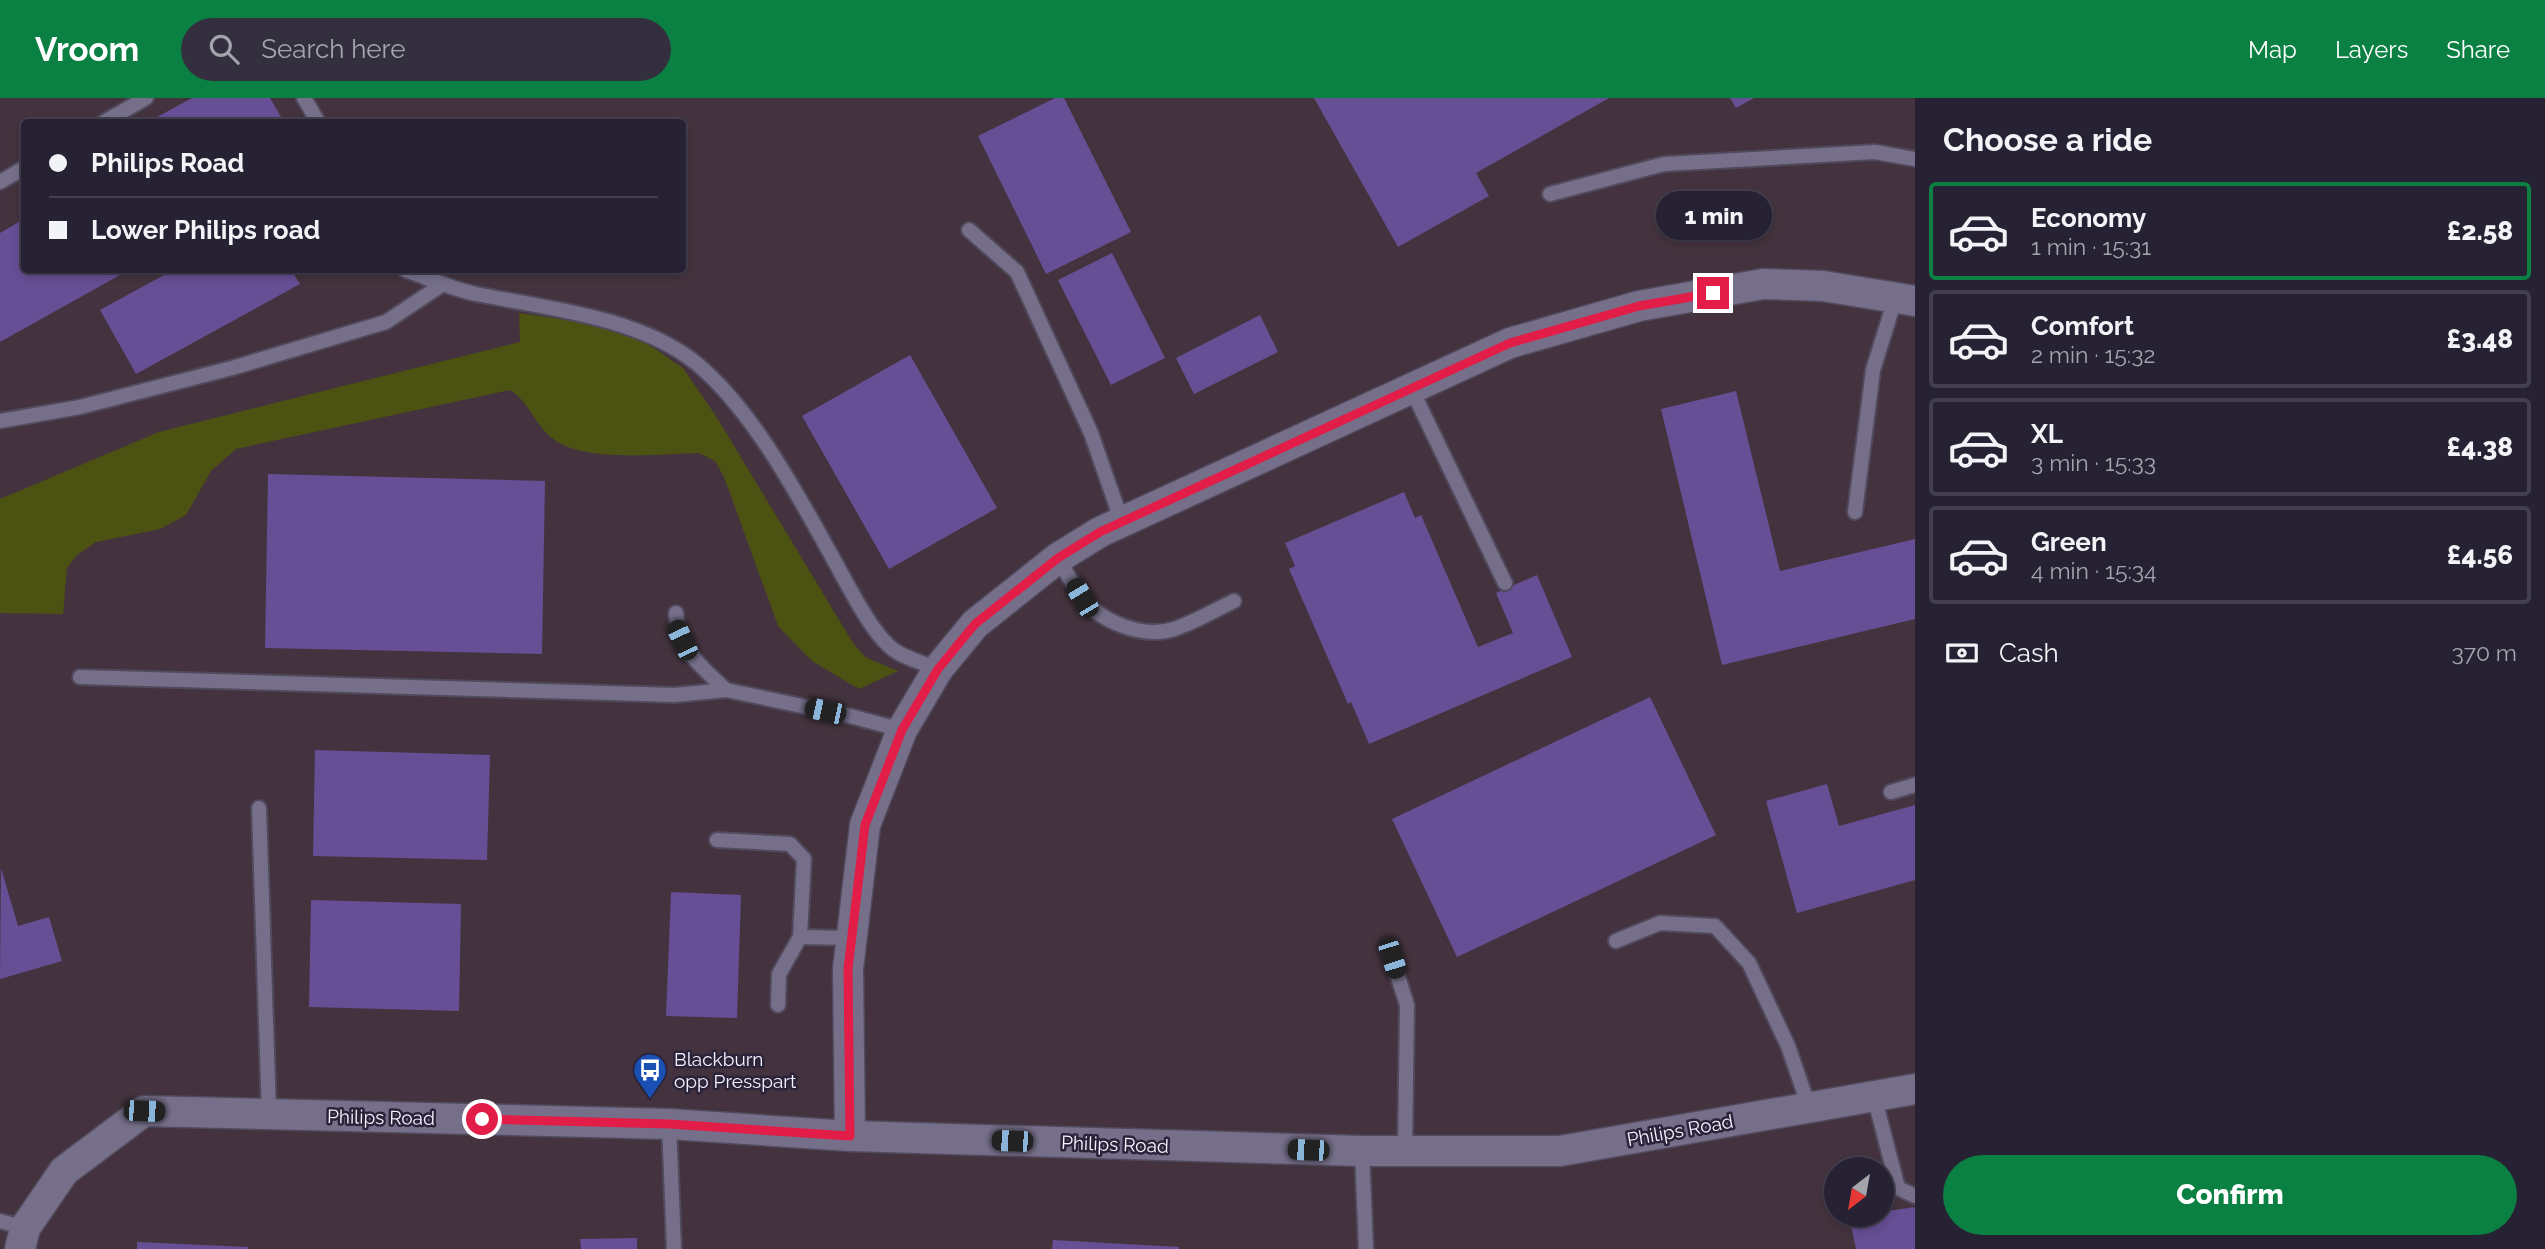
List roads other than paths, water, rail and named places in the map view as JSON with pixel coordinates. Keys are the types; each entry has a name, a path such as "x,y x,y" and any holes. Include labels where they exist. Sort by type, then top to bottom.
{"street":[{"path":"850,1136 848,969 865,825 902,730 938,669 975,624 1058,558 1100,532 1510,343 1639,306 1763,284 1824,286 1906,298"},
{"name":"Philips Road","path":"15,1233 64,1171 144,1111 669,1124 850,1136 1362,1151 1560,1151 1915,1089"}],"lane":[{"path":"109,119 146,98"},
{"path":"304,98 316,119"},
{"path":"1550,194 1664,164 1875,152 1915,159"},
{"path":"0,182 21,170"},
{"path":"969,230 1017,272 1091,433 1122,522"},
{"path":"413,273 473,293 532,304 645,332 694,362 729,393 755,429 795,492 868,621 894,650 938,669"},
{"path":"0,421 80,407 232,368 386,322 443,284"},
{"path":"1855,512 1873,370 1906,298"},
{"path":"1411,388 1505,583"},
{"path":"1058,558 1082,598 1105,617 1124,626 1151,631 1174,629 1234,601"},
{"path":"676,613 676,626 689,654 726,690"},
{"path":"80,677 675,695 726,690 850,716 902,730"},
{"path":"1891,792 1915,785"},
{"path":"259,807 269,1114"},
{"path":"716,840 790,844 804,859 800,937 779,974 778,1005"},
{"path":"1616,941 1660,923 1715,926 1749,963 1788,1046 1809,1107"},
{"path":"800,937 852,938"},
{"path":"1392,958 1407,1004 1405,1151"},
{"path":"1874,1096 1898,1188 1915,1196"},
{"path":"669,1124 674,1249"},
{"path":"1362,1151 1366,1249"}],"place":[{"name":"Blackburn opp Presspart","path":"650,1100"}]}
